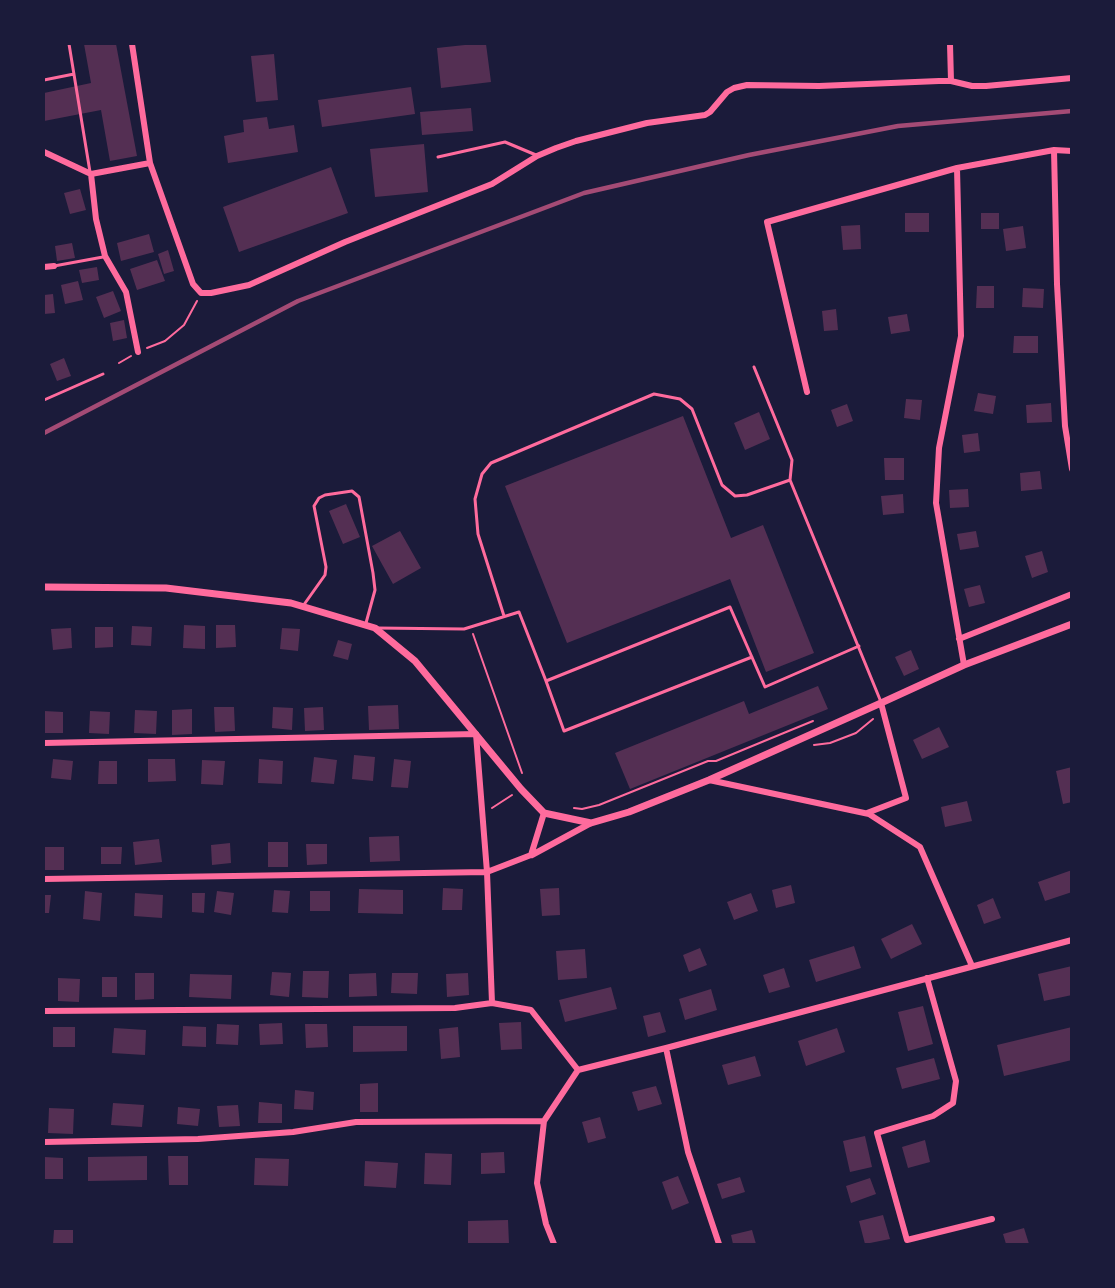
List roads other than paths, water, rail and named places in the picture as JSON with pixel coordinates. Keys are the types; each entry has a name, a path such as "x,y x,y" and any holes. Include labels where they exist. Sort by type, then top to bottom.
{"street":[{"path":"132,44 150,163 193,284 201,293 221,292 249,285 345,242 492,184 537,156 555,148 647,123 705,115 727,92 734,88 747,85 819,86 951,81 972,86 986,86 1071,78"},
{"path":"950,44 951,81"},
{"path":"1054,150 1062,379 1071,469"},
{"path":"807,392 768,222 957,168 1054,150 1071,151"},
{"path":"44,152 91,174 150,163"},
{"path":"957,168 961,336 939,448 936,503 964,665"},
{"path":"91,174 96,219 105,256 126,292 138,352"},
{"path":"44,267 54,266"},
{"path":"44,587 166,588 291,603 375,628 415,661 521,789 544,813 591,823"},
{"path":"959,639 1071,594"},
{"path":"44,879 487,872 531,855 591,823 629,813 709,780 964,665 1071,624"},
{"path":"865,813 906,798 881,703"},
{"path":"44,743 476,734"},
{"path":"476,734 487,872 492,1003"},
{"path":"709,780 869,814 920,847 972,966"},
{"path":"531,855 544,813"},
{"path":"554,1245 546,1224 537,1183 544,1121 578,1070 1071,940"},
{"path":"927,978 956,1081 953,1103 933,1116 877,1133 907,1240 992,1219"},
{"path":"44,1011 455,1008 492,1003 531,1010 578,1070"},
{"path":"666,1048 688,1152 719,1245"},
{"path":"44,1142 198,1139 293,1132 356,1122 544,1121"}],"lane":[{"path":"69,44 91,174"},
{"path":"44,80 74,74"},
{"path":"438,157 505,142 537,156"},
{"path":"54,266 105,256"},
{"path":"754,367 792,460 790,480 881,703"},
{"path":"44,400 103,374"},
{"path":"504,616 478,534 475,500 482,474 491,463 654,394 680,399 692,410 722,485 735,496 747,495 790,480"},
{"path":"303,606 325,575 326,567 314,506 319,498 325,495 352,491 359,497 375,590 365,625"},
{"path":"546,681 730,607 765,687 859,646"},
{"path":"375,628 464,629 519,612 564,731 752,657"}],"railway":[{"path":"44,433 298,301 584,193 749,155 898,126 1072,111"}]}
